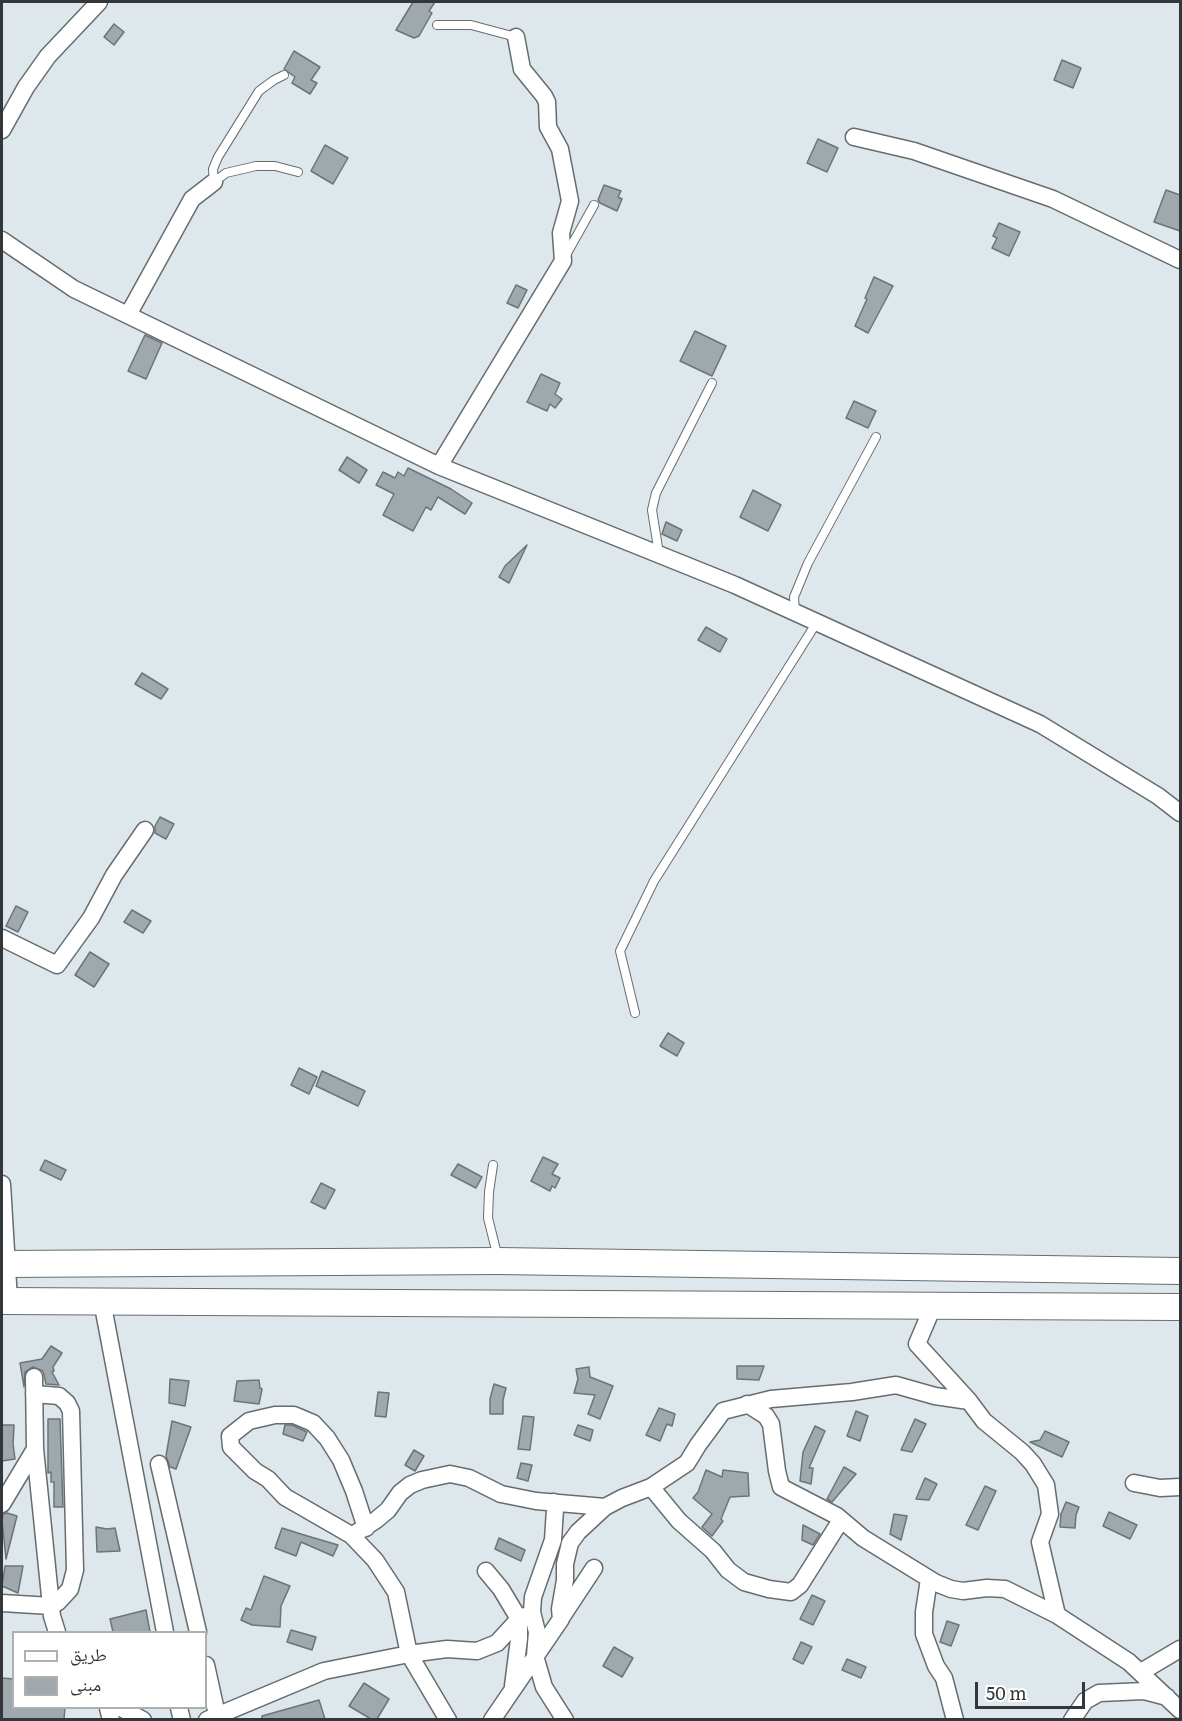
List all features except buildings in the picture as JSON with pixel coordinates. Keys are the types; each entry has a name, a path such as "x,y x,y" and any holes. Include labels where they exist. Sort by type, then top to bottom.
{"main road":[{"path":"5,1264 498,1261 1180,1271"},
{"path":"5,1300 1180,1307"}],"street":[{"path":"2,130 26,87 48,56 99,2"},
{"path":"440,466 563,261 561,233 570,201 560,149 548,127 547,102 522,69 516,37"},
{"path":"854,136 914,151 1053,199 1180,260"},
{"path":"128,315 192,199 214,182"},
{"path":"2,240 75,289 440,466 735,585 1040,724 1158,796 1180,813"},
{"path":"2,938 57,965 91,918 114,875 145,830"},
{"path":"2,1184 5,1300"},
{"path":"102,1301 165,1631"},
{"path":"934,1304 917,1344 969,1401 984,1421 1033,1464 1046,1485 1050,1514 1040,1542 1057,1615"},
{"path":"2,1603 51,1606 70,1589 75,1570 71,1415 67,1403 59,1396 34,1385 35,1449 51,1606 57,1631"},
{"path":"561,1619 565,1564 570,1543 578,1532 605,1507 651,1487 687,1463 723,1412 771,1399 877,1389 896,1385 935,1396 969,1401"},
{"path":"747,1404 766,1416 771,1424 781,1487 817,1505 841,1520 863,1538 929,1579 951,1589 1005,1589 1057,1615 1142,1672 1180,1710"},
{"path":"358,1532 285,1497 231,1447 230,1436 249,1421 275,1415 294,1415 313,1423 327,1438 341,1460 354,1491 358,1532 396,1592 409,1654 448,1719"},
{"path":"2,1504 35,1449"},
{"path":"159,1464 198,1631"},
{"path":"358,1532 388,1510 400,1493 410,1485 450,1474 469,1478 501,1494 536,1501 605,1507"},
{"path":"1134,1483 1160,1488 1180,1487"},
{"path":"651,1487 679,1521 713,1551 728,1570 744,1582 774,1590 791,1592 800,1585 841,1520"},
{"path":"512,1689 519,1639 553,1540 554,1502"},
{"path":"492,1719 594,1568"},
{"path":"486,1571 526,1615 537,1632 535,1656 544,1687 565,1719"},
{"path":"929,1579 924,1612 924,1634 936,1666 944,1678 955,1719"},
{"path":"207,1674 212,1717 324,1671 447,1649 477,1651 497,1643 526,1615"},
{"path":"1142,1672 1180,1649"},
{"path":"1072,1719 1085,1701 1099,1693 1144,1691 1167,1697"},
{"path":"125,1709 143,1719"}],"lane":[{"path":"437,25 471,25 516,37"},
{"path":"214,182 213,169 218,157 259,91 284,75"},
{"path":"214,182 226,173 256,166 275,166 298,172"},
{"path":"563,261 594,205"},
{"path":"659,554 652,510 656,493 712,383"},
{"path":"795,612 795,597 808,563 876,437"},
{"path":"635,1013 620,951 654,881 817,622"},
{"path":"493,1165 488,1218 498,1261"}]}
